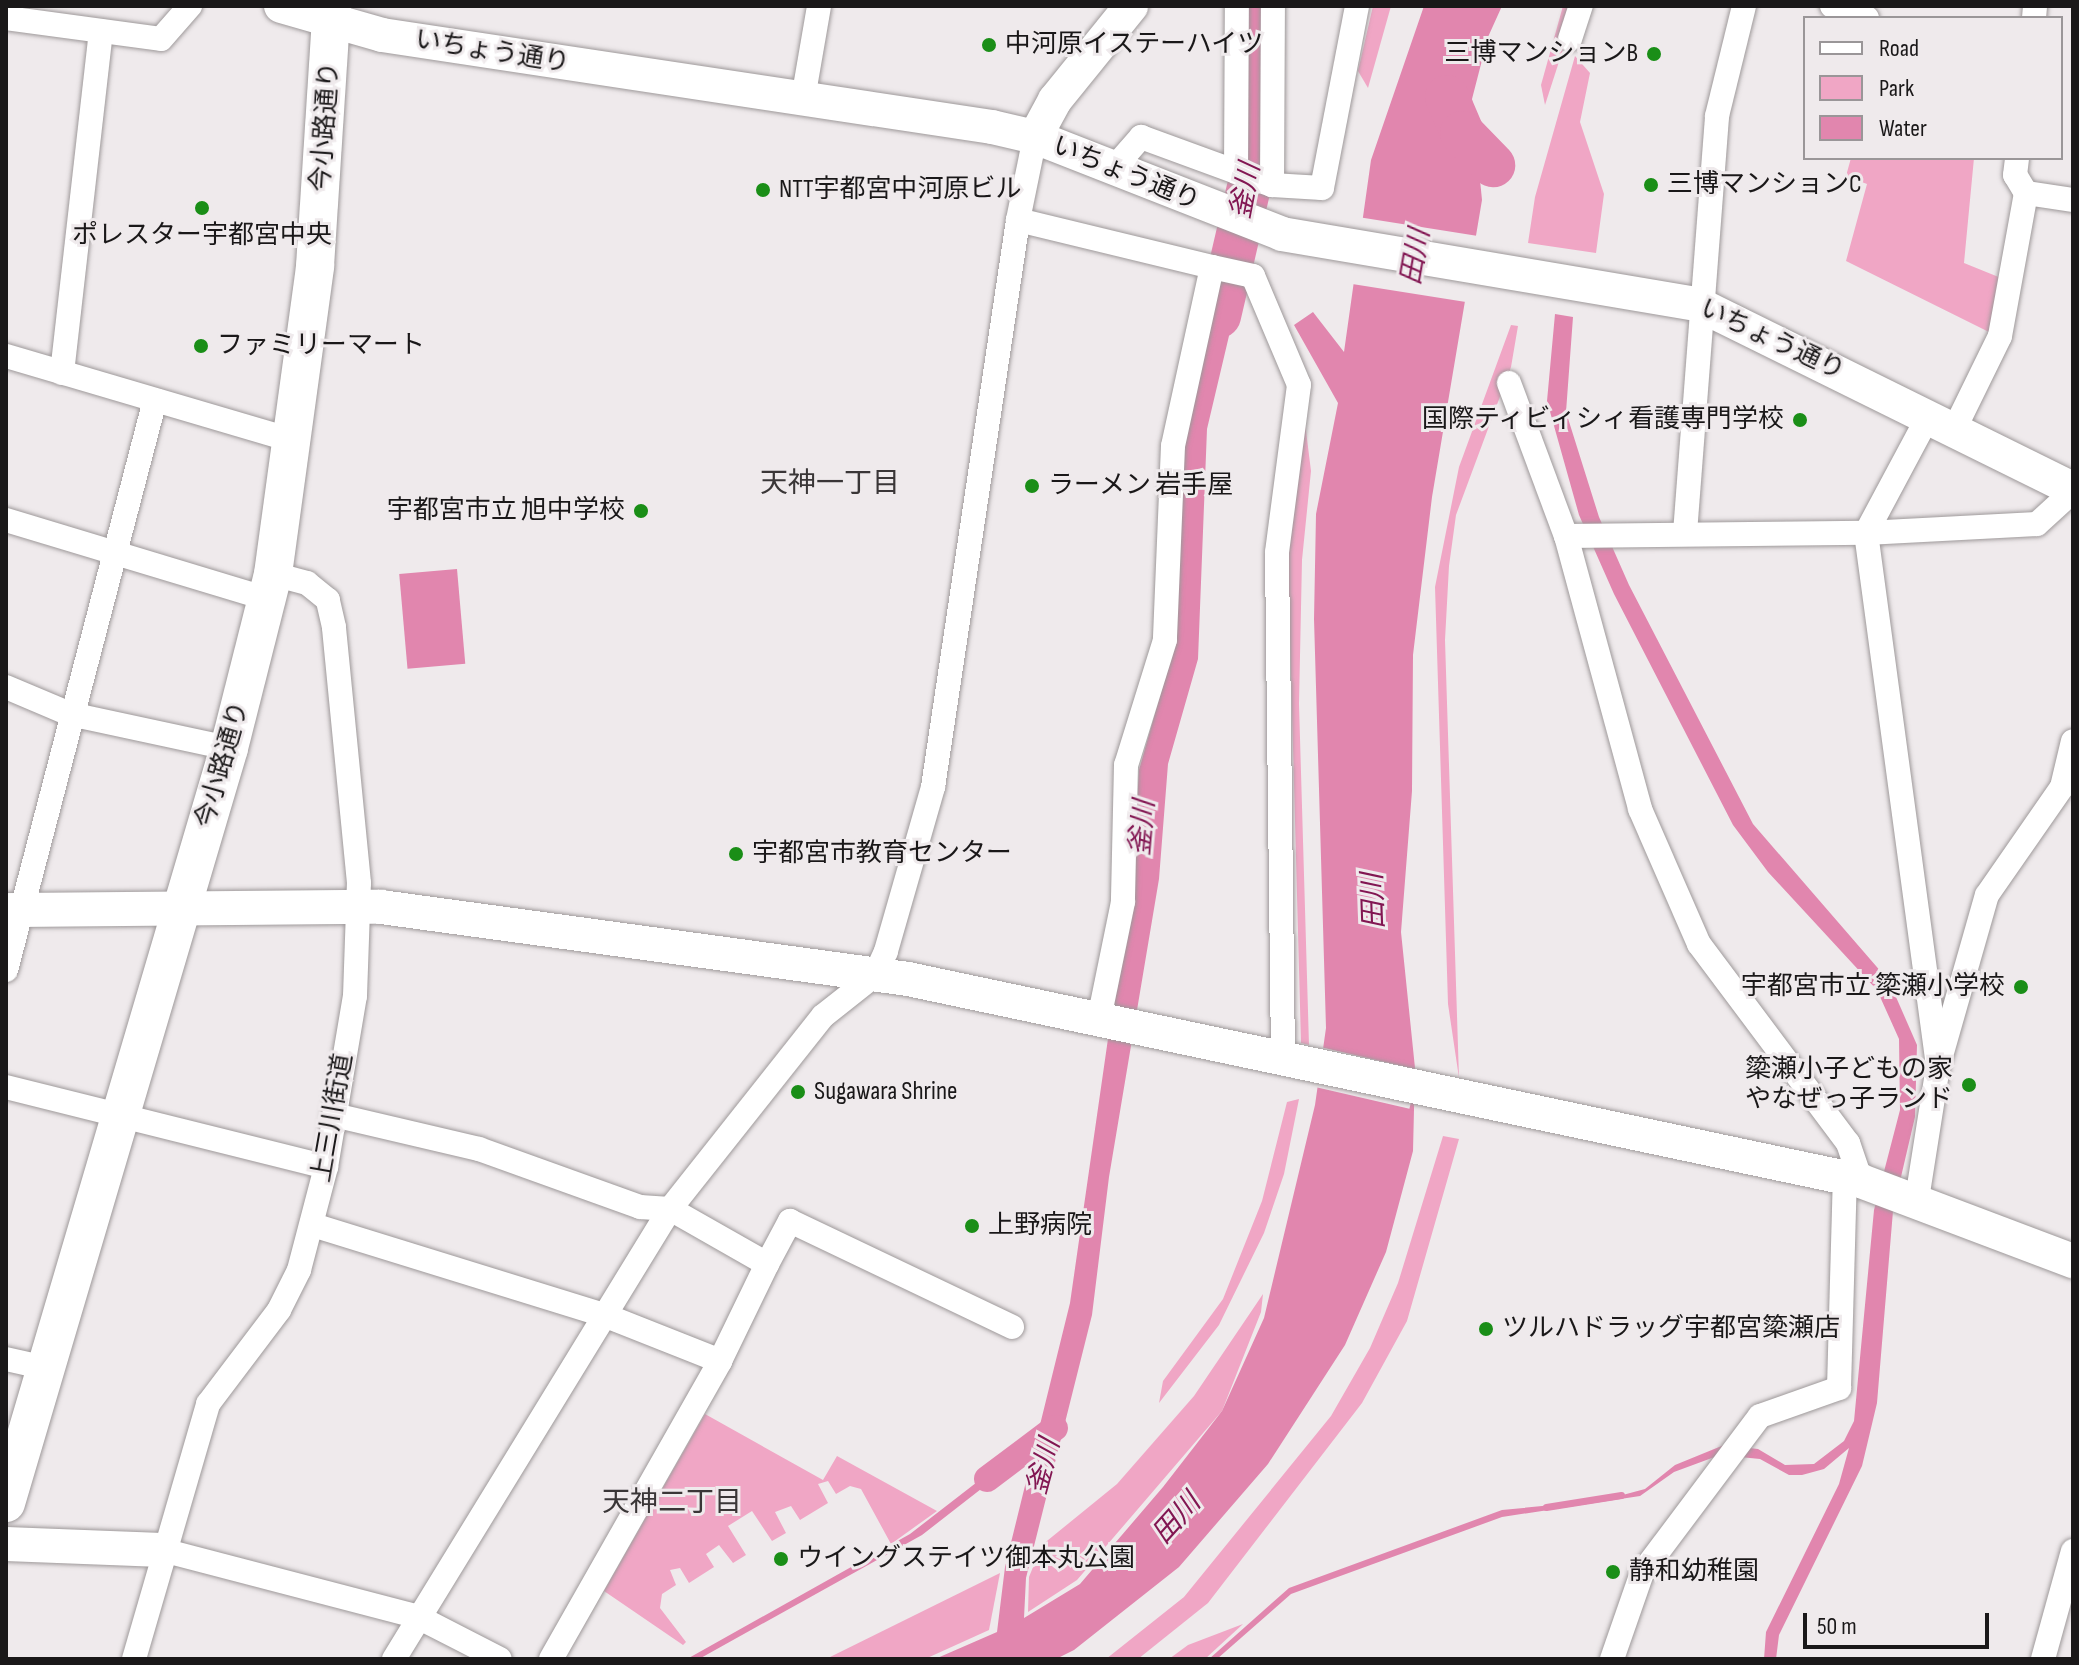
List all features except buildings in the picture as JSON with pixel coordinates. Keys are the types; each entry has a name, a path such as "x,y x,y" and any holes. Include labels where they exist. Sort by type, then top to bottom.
{"main road":[{"name":"今小路通り","path":"6,1503 229,748 270,587 295,441 323,178 332,15"}],"street":[{"path":"6,18 161,39 190,6"},
{"name":"いちょう通り","path":"281,6 1035,137 1245,222 1328,245 1700,305 1942,421 2073,490"},
{"path":"803,99 819,6"},
{"path":"394,1659 416,1616 670,1209 823,1016 875,975 933,787 1018,220 1035,137 1055,100 1131,6"},
{"path":"1236,172 1237,6"},
{"path":"1272,185 1273,6"},
{"path":"1113,169 1141,137 1272,185 1322,188 1357,6"},
{"path":"1570,39 1581,6"},
{"path":"1685,533 1700,305 1717,116 1744,6"},
{"path":"1832,6 1861,16"},
{"path":"62,373 101,31"},
{"path":"1938,1066 1866,533 2000,336 2026,193 2015,175 2017,160"},
{"path":"2026,193 2073,200"},
{"path":"1018,220 1253,276 1299,385 1277,553 1289,1060"},
{"path":"1114,1023 1123,902 1126,765 1165,640 1173,446 1212,267"},
{"path":"6,356 295,441"},
{"path":"1509,383 1566,536 1640,809 1699,944 1848,1143 1853,1179 1839,1388 1760,1416 1642,1573 1612,1659"},
{"path":"6,970 14,910 155,400"},
{"path":"1566,536 1866,533 2037,524 2073,490"},
{"name":"上三川街道","path":"6,520 112,551 270,587 307,583 328,600 360,907 355,996 326,1167 313,1225 285,1301 208,1404 162,1550 134,1659"},
{"path":"6,687 70,714 229,748"},
{"path":"1917,1199 1938,1066 1987,895 2062,787 2073,741"},
{"path":"14,910 360,907 875,975 1853,1179 1917,1199 2073,1261"},
{"path":"6,1087 326,1167"},
{"path":"334,1115 479,1149 640,1207 670,1209 767,1264"},
{"path":"551,1659 720,1361 790,1221 1012,1327"},
{"path":"313,1225 604,1315 720,1361"},
{"path":"6,1359 46,1368"},
{"path":"6,1544 162,1550 416,1616 500,1659"},
{"path":"2043,1659 2073,1551"}],"green space":[{"path":"1373,6 1391,6 1368,88 1358,71"},
{"path":"1563,6 1577,6 1545,105 1541,85"},
{"path":"1575,56 1590,73 1580,122 1604,194 1596,253 1528,243 1535,197"},
{"path":"1850,160 1974,160 1964,263 2001,278 1993,334 1846,261 1867,184 1846,176"},
{"path":"1511,325 1518,326 1511,367 1456,515 1449,566 1445,640 1459,1078 1448,1004 1435,587 1459,467"},
{"path":"1305,423 1311,471 1302,560 1299,704 1309,1045 1301,1043 1288,562"},
{"path":"1299,1099 1284,1174 1264,1233 1219,1325 1159,1403 1163,1381 1223,1299 1262,1201 1287,1102"},
{"path":"1443,1136 1459,1139 1407,1321 1362,1403 1208,1603 1138,1659 1106,1659 1184,1597 1331,1416 1370,1348 1398,1283"},
{"path":"1263,1294 1261,1312 1222,1411 1077,1580 1028,1612 1029,1577 1042,1545 1117,1484 1194,1396"},
{"path":"705,1414 823,1480 837,1456 937,1511 891,1544 861,1489 850,1486 836,1494 828,1481 818,1484 828,1503 800,1520 791,1506 775,1512 786,1533 772,1541 752,1511 728,1526 746,1555 733,1563 719,1545 706,1554 714,1567 689,1583 680,1568 670,1570 676,1585 662,1594 660,1608 686,1642 683,1645 604,1591"},
{"path":"1000,1573 989,1630 925,1659 826,1659"},
{"path":"1243,1624 1205,1659 1169,1659 1188,1645"}],"water":[{"path":"1248,6 1263,6 1264,166 1246,163"},
{"name":"田川","path":"1424,6 1502,6 1488,37 1472,99 1482,200 1432,497 1413,655 1412,791 1401,932 1415,1068 1413,1151 1386,1252 1345,1345 1268,1464 1179,1567 1074,1650 1056,1659 935,1659 997,1632 1005,1567 1070,1303 1133,865 1139,770 1169,664 1181,450 1218,279 1241,285 1207,429 1198,659 1168,764 1159,879 1109,1177 1092,1315 1026,1578 1024,1618 1080,1584 1163,1487 1222,1411 1264,1318 1315,1105 1326,1028 1314,619 1316,514 1338,403 1294,325 1313,312 1344,352 1371,160"},
{"path":"1555,314 1573,317 1566,412 1599,517 1629,585 1753,824 1889,981 1917,1045 1915,1117 1893,1211 1877,1403 1862,1466 1779,1635 1776,1659 1764,1659 1766,1632 1839,1484 1849,1448 1824,1469 1802,1475 1789,1475 1760,1459 1720,1455 1674,1472 1640,1496 1502,1517 1291,1594 1217,1659 1209,1659 1289,1588 1502,1510 1604,1500 1645,1489 1675,1465 1724,1445 1758,1449 1785,1465 1814,1464 1844,1441 1854,1421 1874,1210 1900,1110 1899,1039 1877,990 1768,872 1733,825 1614,594 1579,515 1547,401"},
{"path":"457,569 465,664 408,669 399,574"},
{"path":"1012,1455 1017,1461 922,1535 699,1659 687,1659 910,1534"}],"pier":[{"path":"1358,217 1479,236 1469,302 1348,283"},
{"path":"1320,1047 1418,1070 1409,1109 1311,1086"}],"waterway":[{"path":"1447,97 1462,133 1493,165"},
{"name":"釜川","path":"1219,316 1254,165 1257,129"},
{"path":"987,1479 1055,1428"},
{"path":"1546,1507 1621,1495"}],"place":[{"name":"中河原イステーハイツ","path":"989,45"},
{"name":"三博マンションB","path":"1654,54"},
{"name":"三博マンションC","path":"1651,185"},
{"name":"NTT宇都宮中河原ビル","path":"763,190"},
{"name":"ポレスター宇都宮中央","path":"202,208"},
{"name":"ファミリーマート","path":"201,346"},
{"name":"国際ティビィシィ看護専門学校","path":"1800,420"},
{"name":"ラーメン 岩手屋","path":"1032,486"},
{"name":"宇都宮市立 旭中学校","path":"641,511"},
{"name":"宇都宮市教育センター","path":"736,854"},
{"name":"宇都宮市立 簗瀬小学校","path":"2021,987"},
{"name":"簗瀬小子どもの家 やなぜっ子ランド","path":"1969,1085"},
{"name":"Sugawara Shrine","path":"798,1092"},
{"name":"上野病院","path":"972,1226"},
{"name":"ツルハドラッグ宇都宮簗瀬店","path":"1486,1329"},
{"name":"ウイングステイツ御本丸公園","path":"781,1559"},
{"name":"静和幼稚園","path":"1613,1572"}],"district":[{"name":"天神一丁目","path":"830,484"},
{"name":"天神二丁目","path":"672,1503"}]}
